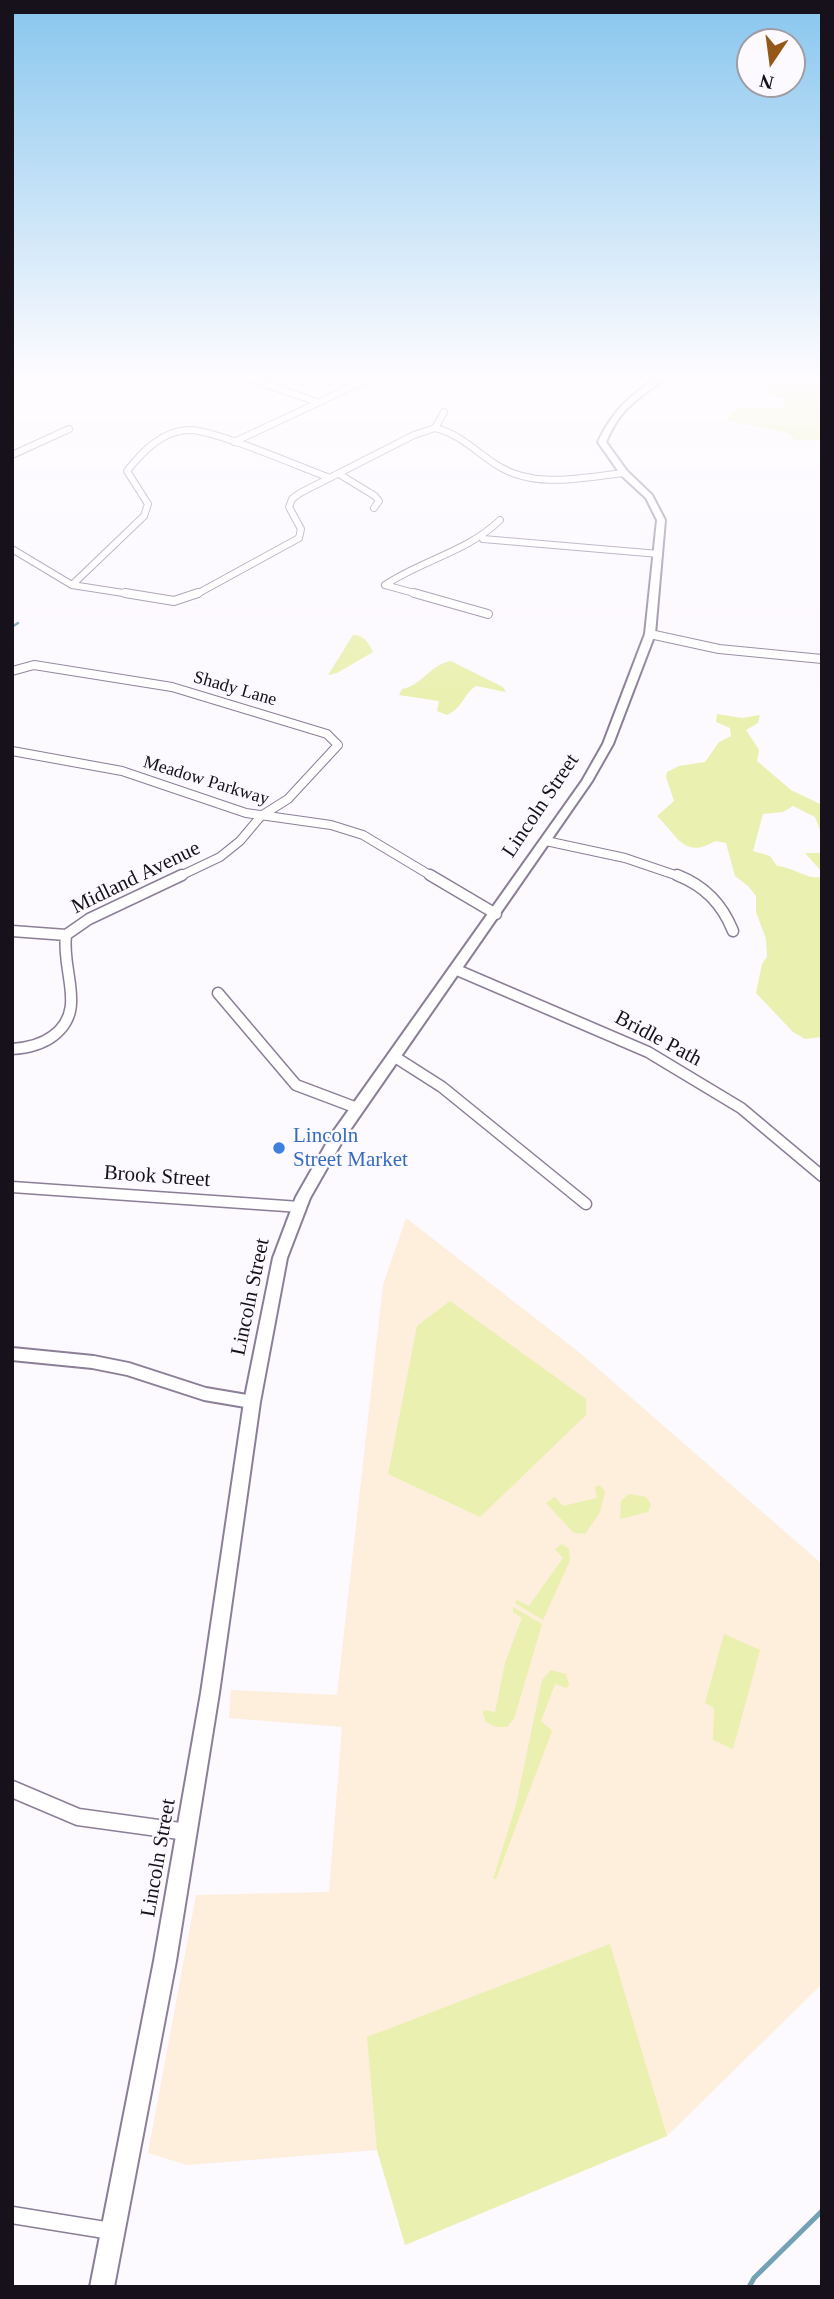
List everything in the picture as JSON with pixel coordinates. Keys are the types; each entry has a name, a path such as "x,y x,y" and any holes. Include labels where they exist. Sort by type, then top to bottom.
{"main road":[{"name":"Lincoln Street","path":"102,2287 187,1832 252,1402 280,1258 321,1164 357,1108 546,841 608,744 650,634 662,529 660,512 649,496 633,482"}],"street":[{"path":"72,584 148,508 145,496 133,482"},
{"path":"12,549 72,584 155,600 174,601 195,595 299,538 301,529 289,503 300,493 321,482"},
{"path":"352,482 379,501 374,508"},
{"path":"488,614 385,585 410,568 483,539 500,520"},
{"path":"483,539 659,555"},
{"path":"650,634 719,649 822,659"},
{"name":"Shady Lane","path":"12,671 34,665 172,687 262,712 334,737 338,746 332,755 288,799 261,816"},
{"name":"Meadow Parkway","path":"12,751 122,771 261,816 331,825 363,835 496,914"},
{"name":"Midland Avenue","path":"12,931 66,934 89,919 220,857 240,841 261,816"},
{"path":"546,841 670,871 714,898 731,916 733,931"},
{"path":"12,1049 30,1048 47,1041 64,1028 71,1015 62,952 66,934"},
{"name":"Bridle Path","path":"457,970 648,1052 741,1108 822,1176"},
{"path":"218,993 296,1085 357,1108"},
{"path":"395,1056 442,1087 586,1204"},
{"name":"Brook Street","path":"12,1187 300,1207"},
{"path":"12,1354 93,1362 128,1369 205,1394 252,1402"},
{"path":"12,1789 78,1817 187,1832"},
{"path":"12,2215 111,2231"}],"shaded area":[{"path":"406,1218 580,1353 822,1564 822,1984 667,2136 405,2245 377,2150 187,2165 148,2153 196,1895 329,1892 342,1727 229,1718 231,1690 337,1695 383,1285"}],"green space":[{"path":"353,635 366,640 373,652 337,673 328,675"},
{"path":"451,661 503,687 506,692 476,686 456,709 447,715 437,711 439,701 399,695 402,689 415,684 437,666"},
{"path":"717,714 742,718 760,715 758,723 746,730 759,750 757,761 791,790 822,805 822,835 815,817 793,806 783,812 763,814 753,851 770,856 777,866 805,875 821,877 822,872 822,1037 805,1039 793,1032 756,993 762,964 767,957 766,939 756,912 756,896 735,876 726,843 715,841 696,848 688,846 657,816 674,801 666,777 667,772 679,766 705,762 719,742 731,736 730,728 716,722"},
{"path":"805,853 822,853 822,872"},
{"path":"450,1301 586,1399 586,1415 480,1517 388,1474 417,1326"},
{"path":"600,1485 605,1492 600,1512 585,1534 574,1533 546,1503 555,1497 563,1506 597,1498 595,1487"},
{"path":"629,1494 646,1497 651,1505 648,1512 620,1519 621,1501"},
{"path":"562,1544 569,1549 570,1560 543,1620 515,1603 517,1600 529,1606 563,1558 555,1549"},
{"path":"513,1607 542,1624 514,1719 507,1727 496,1727 486,1722 483,1713 484,1710 495,1712 505,1663 522,1618 513,1612"},
{"path":"724,1634 760,1650 733,1749 713,1740 714,1708 705,1703"},
{"path":"551,1670 566,1674 569,1685 566,1688 555,1684 541,1721 552,1731 496,1879 493,1879 516,1805 542,1680"},
{"path":"610,1944 667,2136 405,2245 377,2150 367,2037"}],"waterway":[{"path":"12,627 18,623"},
{"path":"749,2287 754,2278 822,2211"}],"place":[{"name":"Lincoln Street Market","path":"279,1148"}]}
